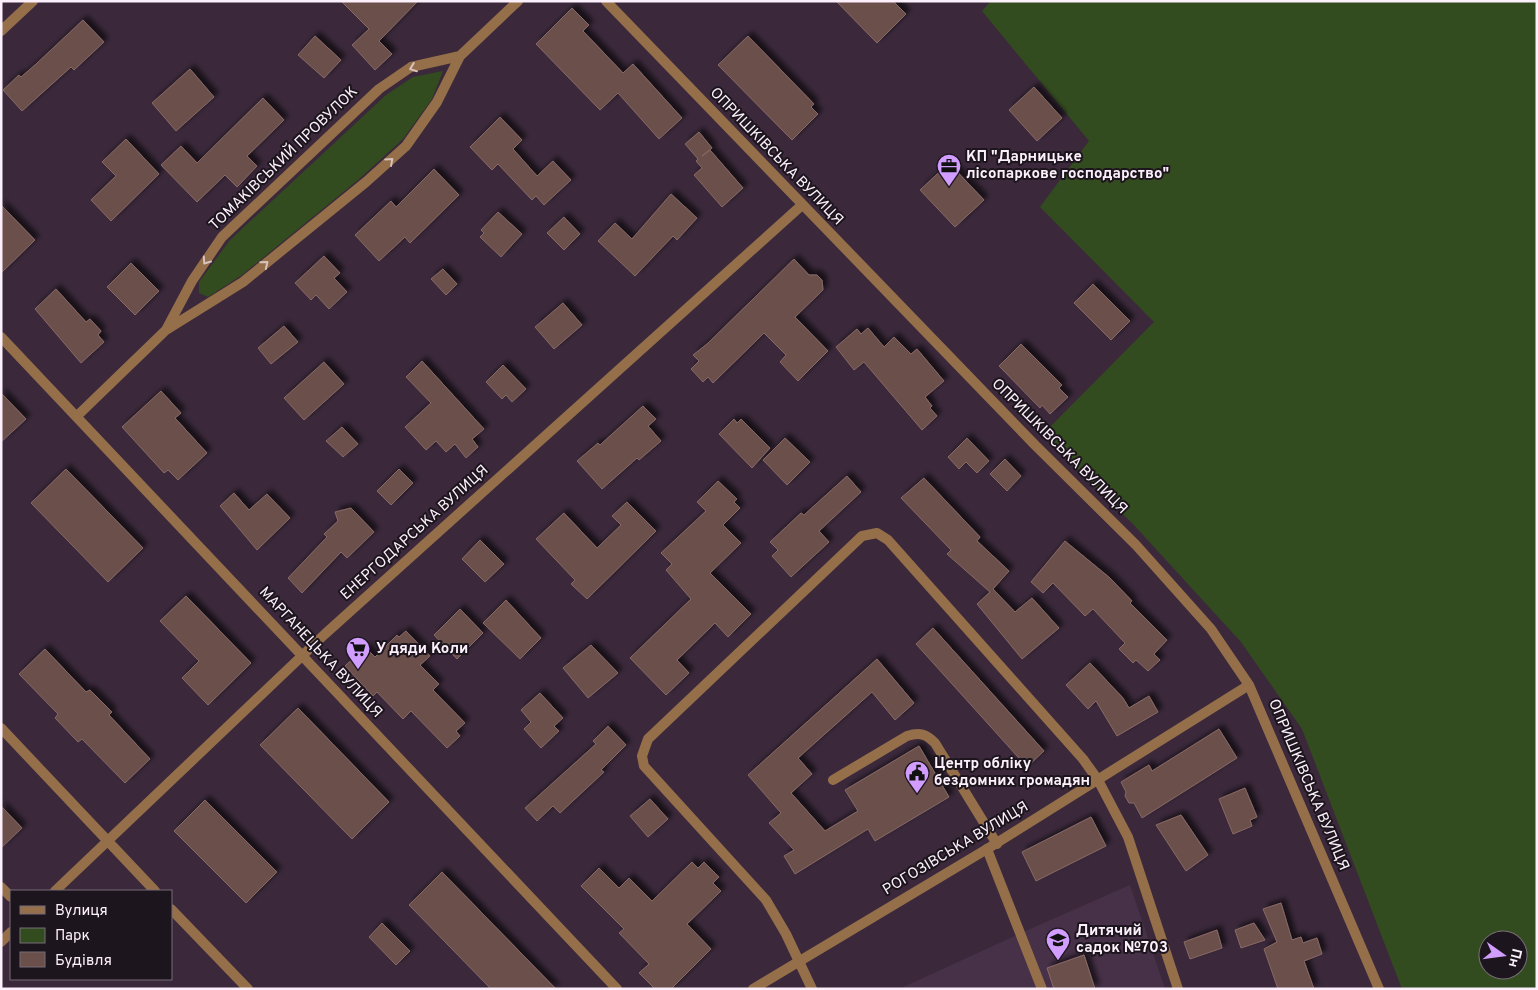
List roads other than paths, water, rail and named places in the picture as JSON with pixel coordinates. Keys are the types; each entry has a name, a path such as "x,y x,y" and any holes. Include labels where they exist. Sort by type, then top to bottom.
{"street":[{"path":"1,31 33,1"},
{"name":"ТОМАКІВСЬКИЙ ПРОВУЛОК","path":"76,416 166,330 243,282 366,182 406,146 437,102 460,56 518,1"},
{"name":"ОПРИШКІВСЬКА ВУЛИЦЯ","path":"606,1 802,205 1136,545 1211,629 1249,685 1379,989"},
{"name":"ТОМАКІВСЬКИЙ ПРОВУЛОК","path":"166,330 192,281 222,237 379,89 411,67 460,56"},
{"name":"ЕНЕРГОДАРСЬКА ВУЛИЦЯ","path":"56,890 303,656 802,205"},
{"name":"МАРГАНЕЦЬКА ВУЛИЦЯ","path":"1,337 617,989"},
{"path":"812,989 799,960 766,900 644,766 642,756 648,739 862,536 877,533 888,540 1083,759 1098,780 1128,837 1178,989"},
{"name":"РОГОЗІВСЬКА ВУЛИЦЯ","path":"753,989 996,844 1249,685"},
{"path":"1,728 154,890"},
{"path":"833,780 907,736 916,733 926,734 935,743 996,844"},
{"path":"987,849 1042,989"},
{"path":"1,887 10,896"},
{"path":"172,910 248,989"},
{"path":"1,942 10,933"}],"place":[{"name":"КП \"Дарницьке лісопаркове господарство\"","path":"949,187"},
{"name":"У дяди Коли","path":"358,670"},
{"name":"Центр обліку бездомних громадян","path":"917,794"},
{"name":"Дитячий садок №703","path":"1058,961"}]}
